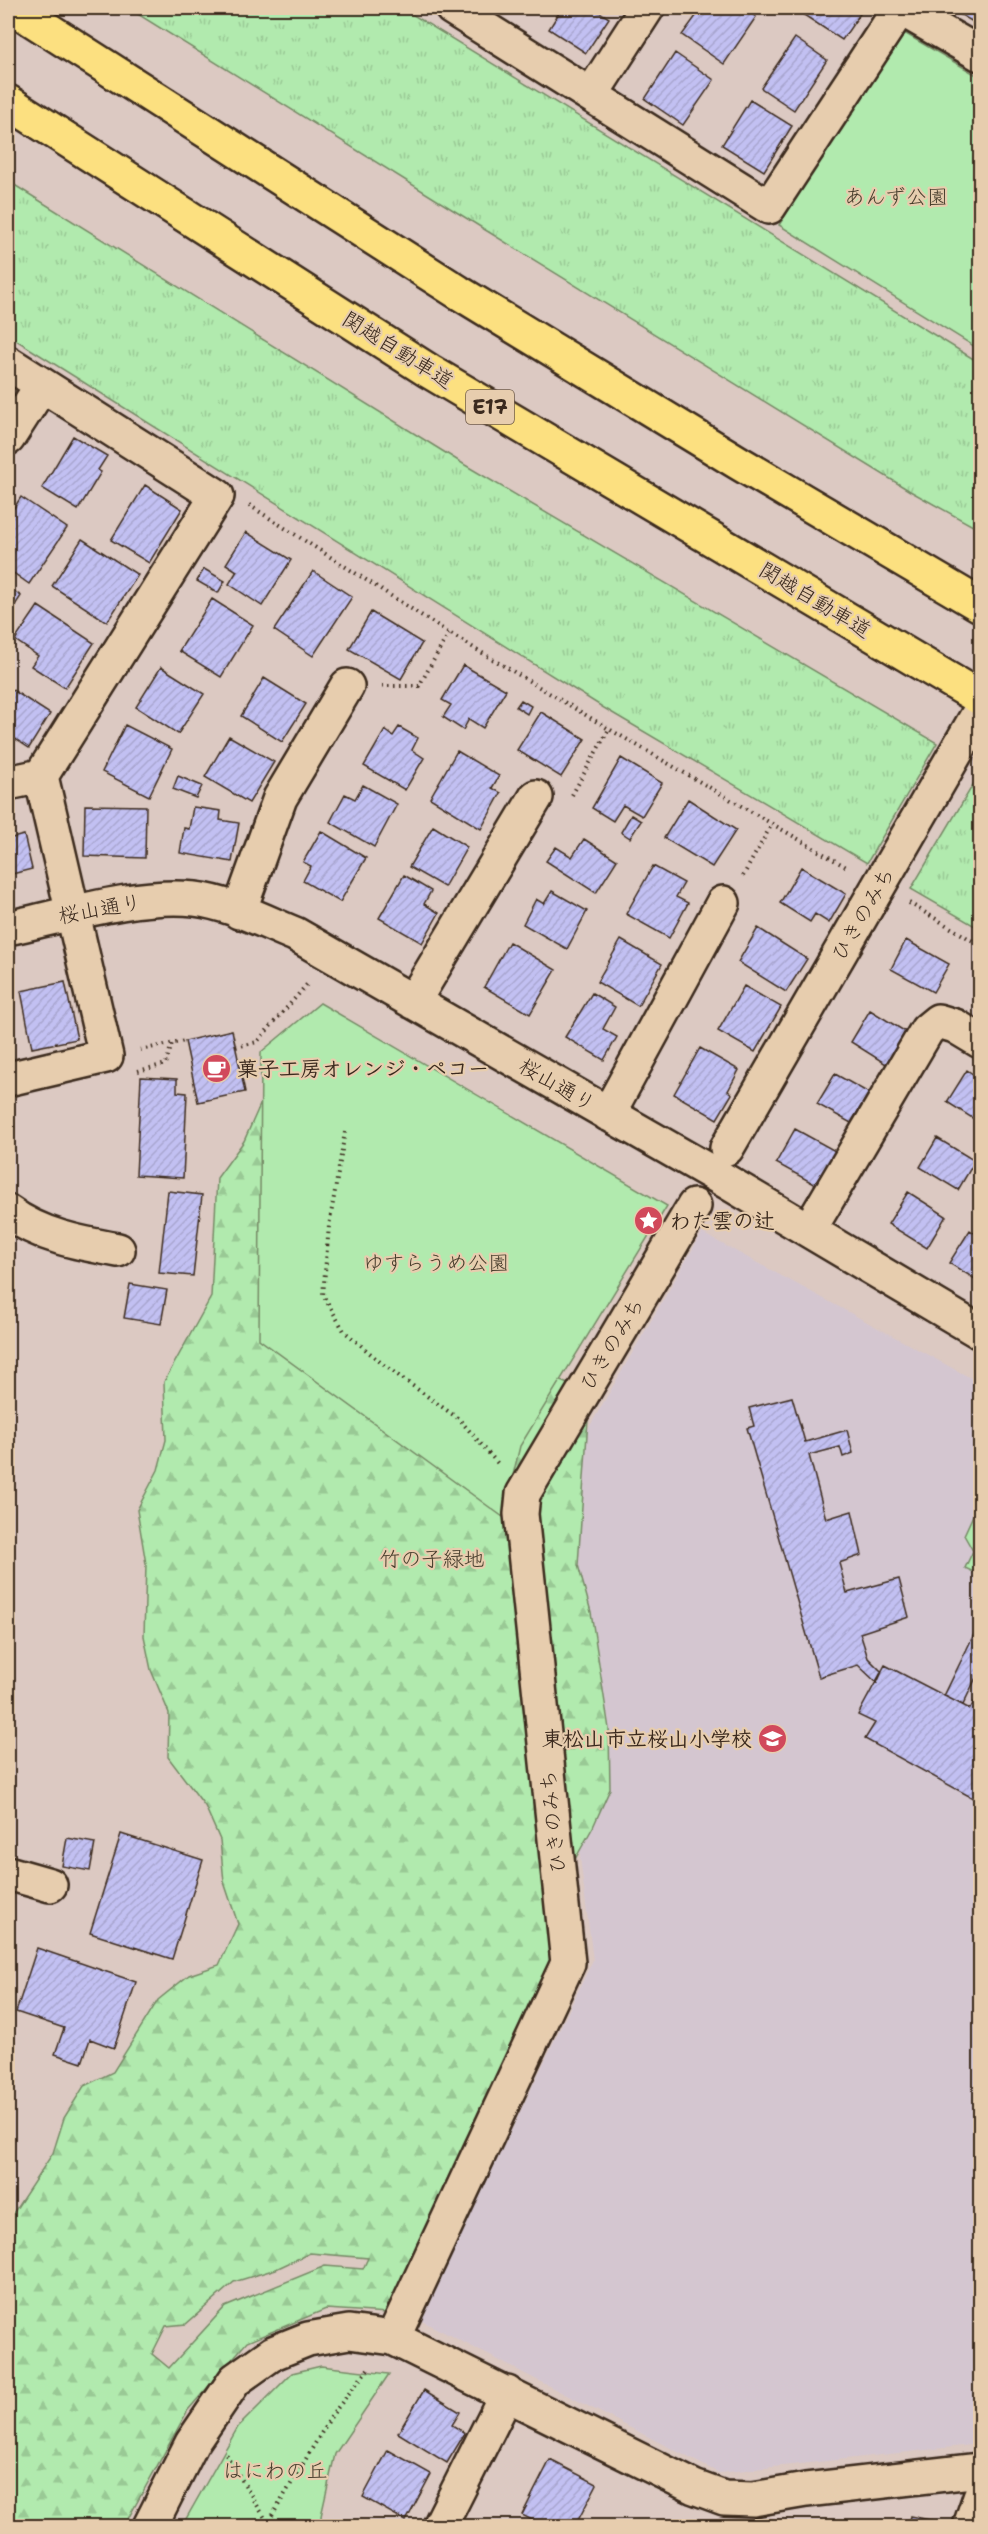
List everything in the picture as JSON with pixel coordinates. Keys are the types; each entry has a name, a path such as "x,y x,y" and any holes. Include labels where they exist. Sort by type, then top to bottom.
{"highway":[{"path":"14,8 458,292 739,463 981,605"},
{"name":"関越自動車道","path":"8,102 429,371 981,698"}],"street":[{"path":"452,8 769,207 900,8 981,54"},
{"path":"591,95 647,8"},
{"path":"8,363 217,496 41,776 8,783"},
{"path":"8,438 42,385"},
{"path":"239,912 280,798 347,686"},
{"name":"ひきのみち","path":"727,1148 981,711"},
{"path":"8,1078 106,1056 41,776"},
{"path":"413,1002 536,797"},
{"name":"桜山通り","path":"8,928 74,911 148,900 195,899 239,912 295,934 809,1230 981,1332"},
{"path":"608,1114 723,903"},
{"path":"809,1230 927,1030 938,1021 955,1026 981,1041"},
{"name":"ひきのみち","path":"393,2338 568,1963 521,1514 523,1494 694,1206"},
{"path":"8,1212 22,1222 67,1241 118,1250"},
{"path":"8,1873 50,1885"},
{"path":"150,2526 192,2443 235,2380 273,2353 308,2339 349,2332 393,2338 694,2487 724,2498 748,2512 806,2490 981,2470"},
{"path":"440,2526 507,2393"},
{"path":"970,2526 981,2497"}],"path":[{"path":"217,496 243,501 449,633 609,729 981,945"},
{"path":"347,686 419,686 449,633"},
{"path":"536,797 571,797 609,729"},
{"path":"723,903 736,888 772,824"},
{"path":"236,1047 257,1042 310,981"},
{"path":"164,1045 185,1041"},
{"path":"345,1132 329,1226 323,1295 344,1331 385,1366 459,1419 523,1494"},
{"path":"225,2452 266,2525 332,2415 393,2338"}],"shaded area":[{"name":"東松山市立桜山小学校","path":"702,1233 980,1383 980,2444 719,2473 420,2320 593,1960 537,1517"}],"green space":[{"path":"128,8 402,8 980,363 980,530 910,491"},
{"name":"あんず公園","path":"901,31 980,77 980,350 779,225"},
{"path":"8,181 465,465 937,743 867,863 604,708 8,335"},
{"path":"980,773 980,929 911,889"},
{"name":"ゆすらうめ公園","path":"320,1003 667,1206 520,1446 503,1517 259,1339 261,1052"},
{"name":"竹の子緑地","path":"283,1053 532,1369 570,1385 589,1405 578,1565 591,1612 609,1729 610,1789 593,1827 569,1870 557,1959 388,2313 326,2309 247,2342 188,2410 124,2526 8,2526 8,2221 53,2153 64,2118 84,2086 113,2072 158,2000 189,1975 219,1965 238,1924 224,1882 220,1840 205,1806 168,1757 169,1713 151,1670 144,1636 146,1564 137,1510 158,1470 166,1440 164,1382 211,1297 217,1178 244,1141","holes":["310,2253 368,2258 363,2269 325,2266 225,2307 169,2368 152,2354 166,2326 186,2324 234,2282 276,2269"]},
{"path":"980,1500 980,1575 965,1568 973,1551 964,1535"},
{"name":"はにわの丘","path":"321,2366 389,2374 335,2454 321,2516 322,2526 182,2526 238,2427 292,2373"}],"building":[{"path":"562,8 593,8 609,18 586,53 549,29"},
{"path":"702,8 743,8 756,17 724,64 682,35"},
{"path":"809,8 864,8 842,40 804,15"},
{"path":"949,8 980,8 980,26"},
{"path":"795,38 827,60 794,110 761,88"},
{"path":"675,53 714,80 683,125 645,99"},
{"path":"750,100 792,126 764,171 722,145"},
{"path":"73,436 107,456 98,470 101,472 78,510 42,488"},
{"path":"145,485 182,509 149,563 111,540"},
{"path":"21,497 67,528 29,584 8,569 8,517"},
{"path":"246,532 291,560 262,606 229,584 237,571 226,564"},
{"path":"82,539 138,575 107,622 52,586"},
{"path":"204,569 225,581 218,593 197,581"},
{"path":"313,571 352,597 313,656 274,630"},
{"path":"8,587 21,596 8,616"},
{"path":"212,599 253,625 221,677 179,651"},
{"path":"38,606 94,643 65,688 31,666 38,656 15,640"},
{"path":"371,612 422,643 401,679 349,649"},
{"path":"463,665 506,690 483,728 469,719 463,730 443,717 451,705 442,700"},
{"path":"161,667 204,694 178,734 136,707"},
{"path":"264,678 306,704 282,742 241,716"},
{"path":"8,687 50,714 29,748 8,734"},
{"path":"521,700 531,706 527,714 516,707"},
{"path":"541,712 585,739 561,777 517,750"},
{"path":"125,725 172,749 149,796 102,772"},
{"path":"399,727 418,738 412,750 424,758 405,790 364,766 385,730 393,736"},
{"path":"229,736 274,762 249,803 205,777"},
{"path":"457,751 499,776 492,788 501,793 481,829 430,798"},
{"path":"621,758 662,783 642,816 623,805 613,821 592,808"},
{"path":"178,776 202,786 196,798 173,789"},
{"path":"363,785 397,804 374,847 330,822 345,794 355,799"},
{"path":"688,799 736,830 712,867 664,838"},
{"path":"85,805 146,806 145,858 84,856"},
{"path":"193,807 221,811 220,820 239,823 232,862 180,853 184,828 189,829"},
{"path":"631,815 641,821 630,838 621,832"},
{"path":"433,826 467,847 444,887 409,867"},
{"path":"321,831 366,858 340,902 303,881 311,866 303,862"},
{"path":"24,835 32,869 8,875 8,839"},
{"path":"584,839 617,860 596,893 546,861 556,847 572,857"},
{"path":"653,866 684,883 676,897 688,903 669,938 626,914"},
{"path":"801,867 846,894 829,923 815,914 810,922 780,903"},
{"path":"404,875 431,891 424,904 439,913 422,943 379,918"},
{"path":"552,891 587,911 567,949 523,924 536,899 544,904"},
{"path":"758,928 807,959 786,992 738,962"},
{"path":"621,940 662,964 638,1006 597,982"},
{"path":"906,940 949,964 933,992 891,969"},
{"path":"509,942 556,970 530,1014 484,987"},
{"path":"65,982 77,1039 32,1048 21,991"},
{"path":"744,986 781,1007 755,1052 718,1031"},
{"path":"592,993 615,1007 603,1029 617,1037 604,1060 565,1037"},
{"path":"870,1010 906,1032 886,1064 851,1042"},
{"name":"菓子工房オレンジ・ペコー","path":"232,1030 245,1092 198,1102 185,1041"},
{"path":"700,1048 739,1070 728,1091 732,1094 717,1119 674,1094"},
{"path":"967,1070 980,1079 980,1123 947,1102"},
{"path":"835,1074 869,1093 851,1123 817,1104"},
{"path":"141,1077 177,1079 177,1092 187,1093 183,1178 136,1175"},
{"path":"795,1129 837,1152 818,1186 776,1163"},
{"path":"937,1138 975,1161 958,1190 920,1167"},
{"path":"168,1191 202,1195 193,1276 159,1273"},
{"path":"908,1192 946,1216 927,1248 888,1224"},
{"path":"970,1230 980,1237 980,1282 949,1263"},
{"path":"130,1284 167,1290 161,1324 124,1318"},
{"path":"792,1397 805,1442 847,1430 853,1453 843,1457 840,1447 809,1455 826,1519 852,1511 862,1555 839,1563 847,1593 899,1579 909,1617 860,1633 868,1658 882,1672 877,1683 858,1665 819,1677 747,1428 754,1426 749,1408"},
{"path":"980,1622 980,1669 963,1705 944,1696"},
{"path":"885,1665 970,1709 974,1702 980,1706 980,1802 865,1739 875,1723 858,1715"},
{"path":"121,1834 203,1860 172,1959 90,1933"},
{"path":"67,1838 95,1843 90,1871 62,1866"},
{"path":"37,1948 136,1982 114,2048 90,2039 82,2063 55,2054 64,2028 16,2012"},
{"path":"424,2390 460,2412 452,2425 465,2433 447,2463 398,2433"},
{"path":"388,2450 431,2474 406,2521 363,2497"},
{"path":"550,2460 597,2484 575,2526 544,2526 522,2515"},
{"path":"910,2516 940,2522 939,2526 878,2526 879,2521 908,2525"}],"place":[{"name":"菓子工房オレンジ・ペコー","path":"216,1069"},
{"name":"わた雲の辻","path":"649,1221"},
{"name":"東松山市立桜山小学校","path":"773,1739"}]}
